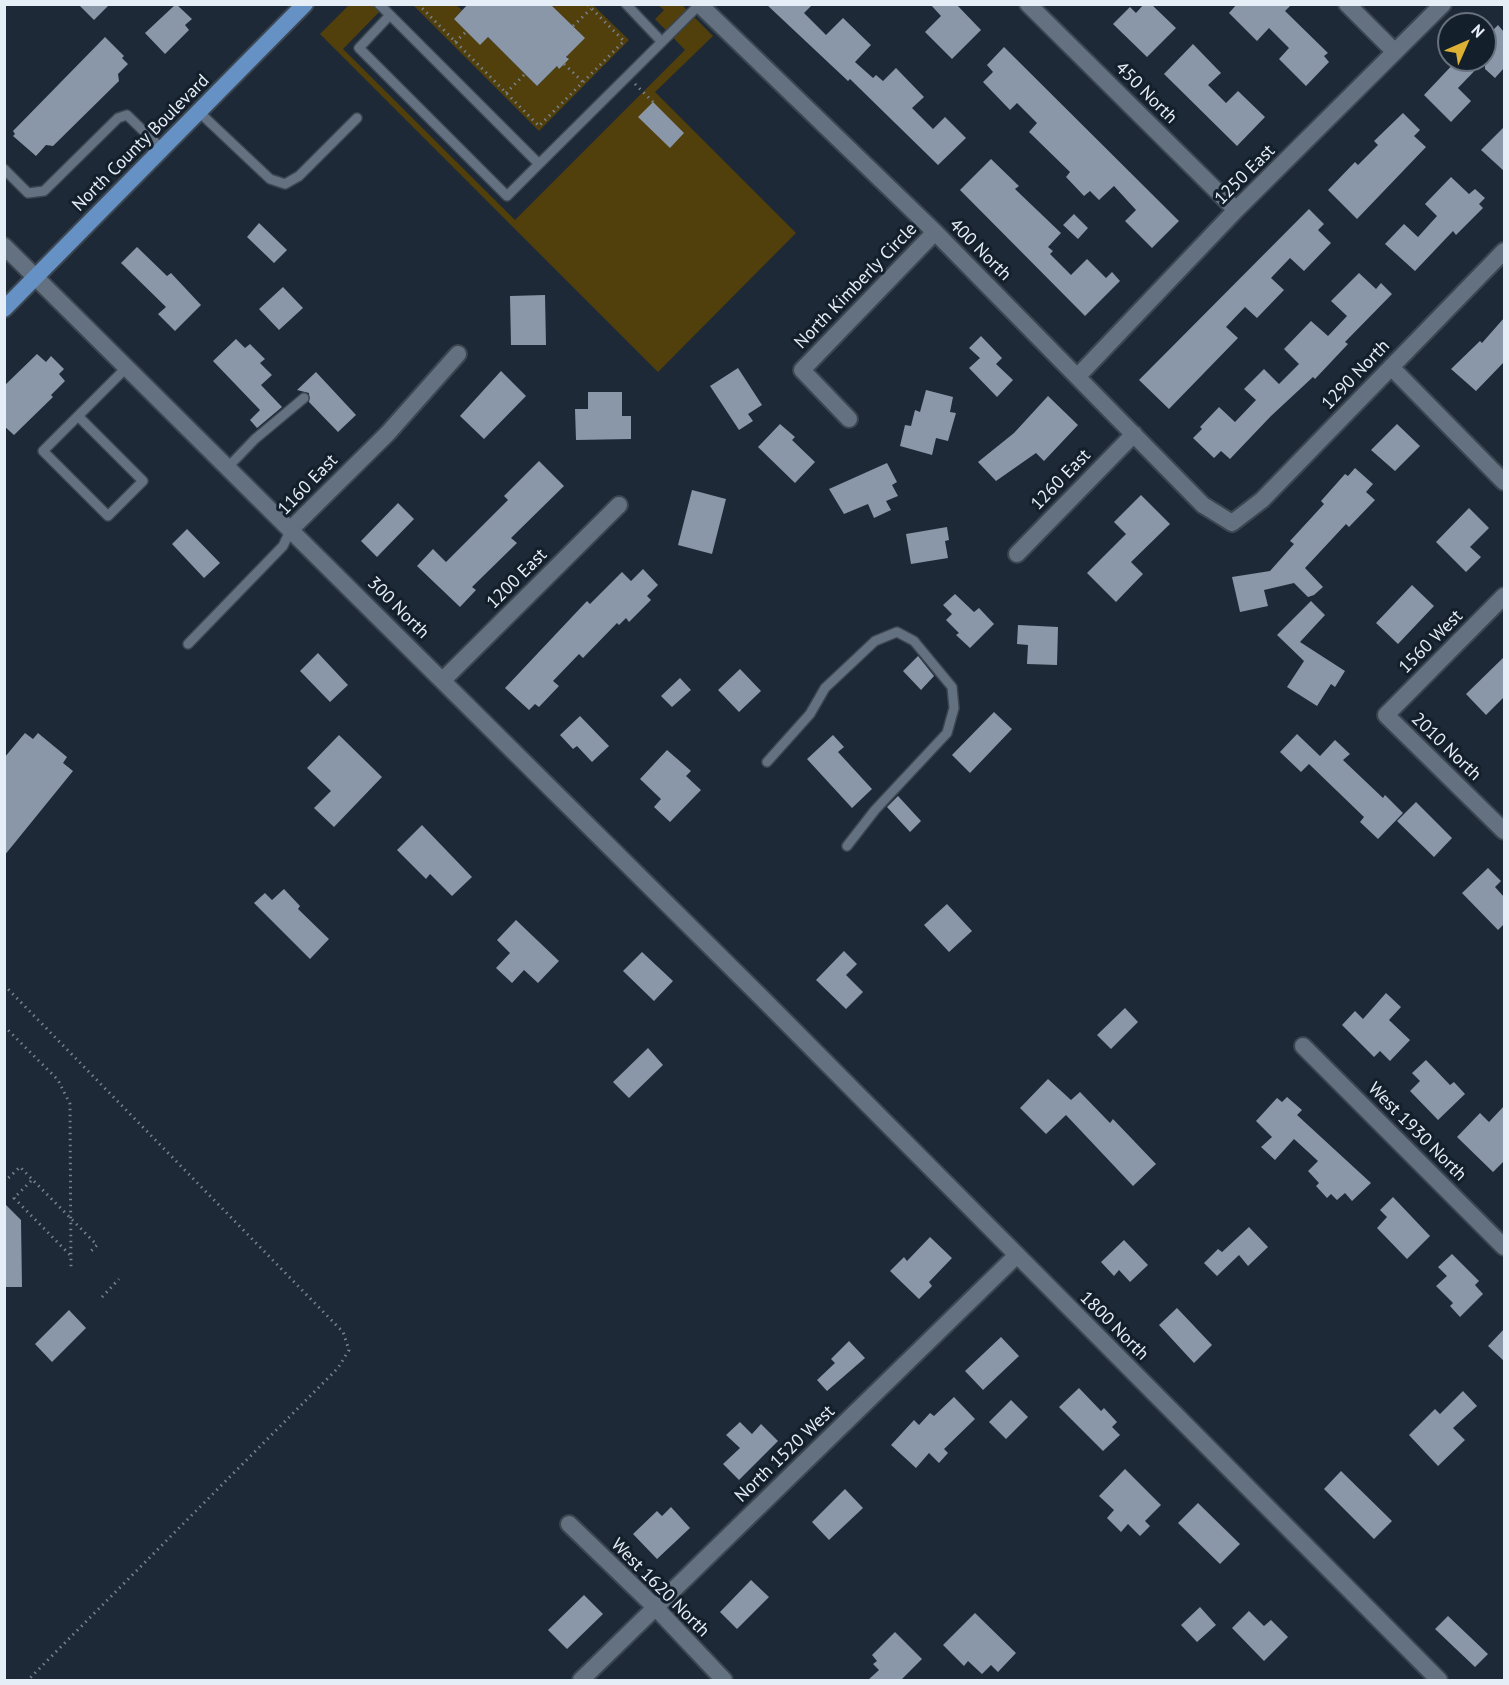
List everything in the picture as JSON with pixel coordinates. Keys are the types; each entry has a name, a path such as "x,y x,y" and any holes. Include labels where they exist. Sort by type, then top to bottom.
{"main road":[{"name":"North County Boulevard","path":"4,309 305,4"}],"street":[{"name":"450 North","path":"1028,4 1236,210"},
{"path":"1347,4 1395,52"},
{"name":"1250 East","path":"1078,376 1236,210 1443,4"},
{"name":"400 North","path":"699,5 935,232 1203,505 1232,523"},
{"name":"North Kimberly Circle","path":"849,419 802,370 935,232"},
{"name":"300 North","path":"4,246 126,368 229,466 762,999"},
{"name":"1290 North","path":"1232,523 1262,500 1504,251"},
{"name":"1160 East","path":"291,529 388,433 458,354"},
{"path":"1391,368 1504,482"},
{"name":"1260 East","path":"1017,554 1134,434"},
{"name":"1200 East","path":"443,681 619,505"},
{"name":"1560 West","path":"1386,715 1504,596"},
{"name":"2010 North","path":"1386,715 1504,831"},
{"name":"1800 North","path":"762,999 1439,1680"},
{"name":"West 1930 North","path":"1303,1046 1504,1247"},
{"name":"North 1520 West","path":"581,1680 1016,1256"},
{"name":"West 1620 North","path":"568,1524 656,1608 723,1680"}],"lane":[{"path":"380,4 539,164"},
{"path":"626,4 662,42"},
{"path":"390,15 359,48 507,196 699,5"},
{"path":"200,112 270,179 285,183 299,176 357,118"},
{"path":"4,168 28,193 44,191 118,118 127,115 162,149"},
{"path":"78,416 143,481 108,516 44,451 78,416 126,368"},
{"path":"229,466 255,439 304,398"},
{"name":"1160 East","path":"188,644 283,546 291,529"},
{"path":"767,762 810,714 825,688 875,641 897,632 914,641 952,687 954,708 947,733 875,810 847,846"}],"path":[{"path":"418,5 539,126 624,41 587,4"},
{"path":"573,26 591,8"},
{"path":"455,42 466,31"},
{"path":"564,64 582,82"},
{"path":"506,93 525,74"},
{"path":"628,76 653,102"},
{"path":"4,985 343,1332 349,1350 338,1368 28,1680"},
{"path":"4,1026 58,1080 70,1104 71,1270"},
{"path":"4,1182 20,1167 97,1245 91,1251"},
{"path":"32,1180 14,1198 71,1256"},
{"path":"102,1297 119,1279"}],"shaded area":[{"path":"349,5 386,5 343,49 515,220 685,50 655,19 664,10 658,5 682,5 713,36 655,92 796,233 658,372 320,34"},
{"path":"413,5 456,5 462,10 454,19 480,44 488,37 537,86 557,66 559,68 568,59 550,5 593,5 629,40 539,131"}],"building":[{"path":"78,4 110,4 94,20"},
{"path":"176,4 192,19 185,25 189,30 165,54 145,33"},
{"path":"468,4 550,4 585,38 566,57 569,59 559,69 557,66 537,86 488,37 480,45 454,19"},
{"path":"766,4 813,4 804,13 826,35 843,18 871,45 855,62 873,78 876,75 883,81 896,68 924,97 912,108 933,129 945,117 966,138 938,165 850,79 848,81"},
{"path":"930,4 956,4 981,30 952,59 925,32 941,16"},
{"path":"1144,4 1151,4 1176,28 1147,57 1113,24 1130,7 1136,13"},
{"path":"1237,4 1292,4 1285,11 1328,53 1324,56 1329,62 1306,86 1279,59 1289,48 1269,28 1257,41 1229,13"},
{"path":"1498,25 1504,32 1504,68 1495,78 1488,72 1497,72"},
{"path":"105,37 124,56 122,58 128,64 118,74 119,81 53,146 46,145 36,156 13,136 15,134 13,131"},
{"path":"1193,44 1221,73 1208,85 1226,103 1238,91 1265,117 1237,146 1164,74"},
{"path":"1004,47 1179,221 1152,248 1125,221 1136,210 1114,186 1099,200 1090,191 1084,196 1066,177 1070,172 1029,132 1037,123 1017,103 1010,110 983,82 993,72 987,65"},
{"path":"1446,72 1473,72 1458,88 1471,101 1451,122 1424,95"},
{"path":"653,102 684,133 670,148 638,117"},
{"path":"1403,113 1420,130 1414,136 1426,147 1357,219 1328,190 1355,162 1358,165 1378,145 1374,141"},
{"path":"1504,127 1504,171 1481,150"},
{"path":"991,159 1019,186 1015,189 1061,233 1048,247 1053,251 1050,254 1071,275 1087,259 1106,278 1112,272 1120,281 1085,316 960,190"},
{"path":"1451,177 1469,194 1475,189 1485,198 1479,204 1483,208 1456,235 1453,231 1415,271 1385,244 1404,224 1418,237 1437,216 1425,204"},
{"path":"1309,209 1324,224 1318,230 1331,243 1304,271 1290,258 1271,278 1284,290 1257,318 1245,307 1226,327 1238,338 1169,409 1139,380"},
{"path":"1074,214 1088,228 1078,239 1063,225"},
{"path":"259,223 287,250 274,263 247,237"},
{"path":"137,247 167,276 171,273 201,305 175,331 158,314 166,307 121,263"},
{"path":"1359,273 1376,289 1381,283 1392,294 1345,342 1348,344 1315,379 1313,377 1271,416 1230,459 1221,451 1214,458 1193,438 1202,429 1200,427 1219,407 1235,422 1256,400 1244,389 1264,369 1279,384 1299,364 1284,349 1311,321 1328,336 1347,316 1331,301"},
{"path":"283,287 303,308 279,330 259,309"},
{"path":"545,295 546,345 511,345 510,296"},
{"path":"1504,318 1504,362 1476,391 1451,369 1480,341 1482,343"},
{"path":"981,336 1002,358 996,364 1013,380 997,397 969,368 980,358 969,348"},
{"path":"236,339 245,348 250,344 265,359 260,363 272,375 261,385 282,407 257,428 250,420 260,410 213,361"},
{"path":"37,354 46,362 51,356 64,369 59,374 65,381 51,395 53,397 14,435 4,426 4,386"},
{"path":"738,368 762,405 748,414 753,421 739,430 710,386"},
{"path":"501,371 526,396 484,439 460,416"},
{"path":"316,372 356,415 338,432 309,402 309,393 297,390"},
{"path":"926,390 953,397 950,412 956,413 948,441 936,438 932,455 900,446 905,425 911,426 915,410 920,412"},
{"path":"588,392 622,392 622,416 631,416 631,439 576,440 575,409 588,409"},
{"path":"1048,396 1078,425 1044,461 1036,453 996,481 978,462 1014,433"},
{"path":"780,424 795,437 792,440 815,462 795,483 758,447"},
{"path":"1397,424 1420,446 1395,471 1371,450"},
{"path":"539,461 564,486 511,538 517,543 472,587 476,590 460,607 417,566 433,549 446,562 508,500 504,496"},
{"path":"887,463 897,482 892,485 898,496 886,501 891,510 874,518 868,504 844,514 829,489"},
{"path":"1355,468 1373,484 1366,492 1375,500 1349,527 1346,524 1305,568 1323,587 1308,597 1294,583 1264,590 1268,606 1240,612 1232,577 1270,571 1294,544 1290,541 1324,504 1321,501 1345,474 1348,476"},
{"path":"692,490 726,499 712,554 678,545"},
{"path":"1141,495 1170,524 1131,562 1143,574 1116,602 1087,573 1126,534 1114,522"},
{"path":"398,503 414,519 377,557 361,541"},
{"path":"1469,508 1489,528 1470,547 1481,557 1466,572 1436,542"},
{"path":"947,527 949,540 945,541 948,558 911,564 906,534"},
{"path":"187,529 220,563 204,578 172,544"},
{"path":"643,569 658,585 647,596 651,600 629,622 626,618 619,625 617,623 583,658 579,654 553,681 559,686 539,707 535,704 529,710 505,688 587,601 590,604 622,572 631,581"},
{"path":"1412,585 1434,606 1398,644 1376,623"},
{"path":"955,594 974,612 979,608 994,624 970,648 956,635 959,633 946,620 952,614 943,605"},
{"path":"1311,601 1325,615 1300,642 1345,671 1335,687 1331,684 1317,706 1287,687 1304,661 1277,635"},
{"path":"1018,625 1058,627 1057,665 1027,664 1028,645 1017,644"},
{"path":"318,653 348,685 330,702 300,671"},
{"path":"918,656 934,676 921,690 903,671"},
{"path":"1504,657 1504,697 1486,715 1466,694"},
{"path":"740,669 761,691 739,712 718,690"},
{"path":"680,678 691,690 672,707 661,696"},
{"path":"994,712 1012,729 970,773 952,755"},
{"path":"580,716 609,746 592,762 577,746 573,749 560,735"},
{"path":"25,733 33,739 38,733 67,757 63,763 73,771 4,856 4,758"},
{"path":"1297,734 1320,756 1335,740 1350,754 1343,760 1383,798 1385,795 1403,813 1378,839 1360,822 1364,817 1309,764 1301,772 1280,752"},
{"path":"339,735 382,777 334,827 314,808 331,791 307,768"},
{"path":"833,735 844,747 838,752 872,789 852,808 807,759"},
{"path":"667,750 691,771 686,776 701,790 670,822 654,807 661,799 640,779"},
{"path":"898,796 921,821 910,832 887,807"},
{"path":"1416,802 1452,838 1434,857 1397,821"},
{"path":"422,825 472,877 452,896 430,874 426,879 397,850"},
{"path":"1488,868 1501,881 1495,887 1504,897 1504,924 1498,930 1462,893"},
{"path":"284,889 300,906 298,909 329,939 310,959 254,903 265,893 272,900"},
{"path":"947,904 972,931 949,952 924,925"},
{"path":"516,920 559,961 538,983 524,970 512,983 496,968 510,953 497,940"},
{"path":"844,951 857,964 846,975 863,992 846,1009 816,980"},
{"path":"642,952 673,981 654,1001 623,971"},
{"path":"1386,993 1401,1007 1389,1020 1410,1040 1390,1061 1380,1051 1374,1057 1342,1025 1355,1011 1363,1019"},
{"path":"1125,1008 1138,1022 1111,1049 1097,1035"},
{"path":"648,1048 663,1065 629,1098 613,1082"},
{"path":"1426,1060 1450,1085 1454,1082 1465,1094 1438,1120 1410,1091 1420,1081 1412,1073"},
{"path":"1048,1079 1071,1100 1080,1092 1110,1123 1113,1119 1156,1164 1133,1186 1066,1115 1046,1134 1020,1108"},
{"path":"1287,1097 1302,1110 1297,1115 1371,1183 1352,1201 1345,1193 1337,1200 1331,1194 1327,1198 1316,1186 1319,1183 1308,1171 1318,1161 1294,1139 1275,1160 1261,1147 1272,1137 1256,1121 1277,1098 1282,1102"},
{"path":"1504,1106 1504,1161 1493,1172 1457,1137 1480,1113 1489,1122"},
{"path":"1393,1197 1430,1236 1407,1259 1377,1228 1387,1217 1380,1210"},
{"path":"4,1203 21,1220 22,1287 4,1287"},
{"path":"1249,1227 1268,1247 1248,1266 1239,1255 1217,1276 1204,1263 1218,1249 1222,1252"},
{"path":"930,1237 952,1258 929,1282 932,1286 919,1299 890,1271 904,1257 907,1261"},
{"path":"1124,1240 1148,1265 1130,1282 1119,1270 1114,1276 1101,1262"},
{"path":"1452,1254 1479,1281 1475,1285 1483,1294 1460,1317 1450,1306 1453,1303 1436,1286 1447,1276 1438,1267"},
{"path":"1177,1308 1212,1345 1194,1363 1159,1325"},
{"path":"69,1310 86,1328 52,1362 35,1344"},
{"path":"1504,1329 1504,1361 1488,1346"},
{"path":"1001,1337 1019,1356 983,1390 965,1371"},
{"path":"849,1341 865,1358 827,1391 817,1380 835,1363 831,1359"},
{"path":"1079,1388 1101,1411 1104,1408 1117,1422 1112,1427 1120,1435 1103,1451 1059,1407"},
{"path":"1463,1391 1477,1406 1453,1428 1465,1440 1438,1466 1409,1435 1435,1409 1440,1414"},
{"path":"954,1397 975,1419 944,1449 948,1453 939,1463 929,1453 916,1468 891,1445 914,1420 919,1425 930,1413 934,1416"},
{"path":"1011,1400 1028,1417 1006,1439 989,1422"},
{"path":"740,1422 752,1434 761,1424 778,1441 739,1480 723,1464 740,1448 726,1435"},
{"path":"1125,1469 1161,1505 1145,1521 1150,1526 1140,1536 1128,1524 1121,1532 1107,1518 1114,1510 1099,1496"},
{"path":"1341,1471 1392,1521 1374,1539 1324,1489"},
{"path":"845,1489 863,1508 829,1540 812,1522"},
{"path":"1198,1503 1240,1544 1220,1564 1178,1523"},
{"path":"671,1507 690,1528 657,1559 633,1534 657,1511 662,1516"},
{"path":"751,1580 769,1597 737,1629 720,1612"},
{"path":"584,1595 603,1614 567,1649 548,1630"},
{"path":"1200,1607 1216,1625 1197,1642 1181,1625"},
{"path":"1249,1611 1264,1626 1271,1620 1288,1637 1264,1661 1232,1628"},
{"path":"975,1613 1016,1653 998,1672 991,1665 982,1674 968,1661 964,1666 943,1645"},
{"path":"1448,1616 1488,1654 1475,1667 1435,1629"},
{"path":"895,1632 922,1659 901,1680 868,1680 879,1670 873,1664 877,1661 872,1655"}]}
